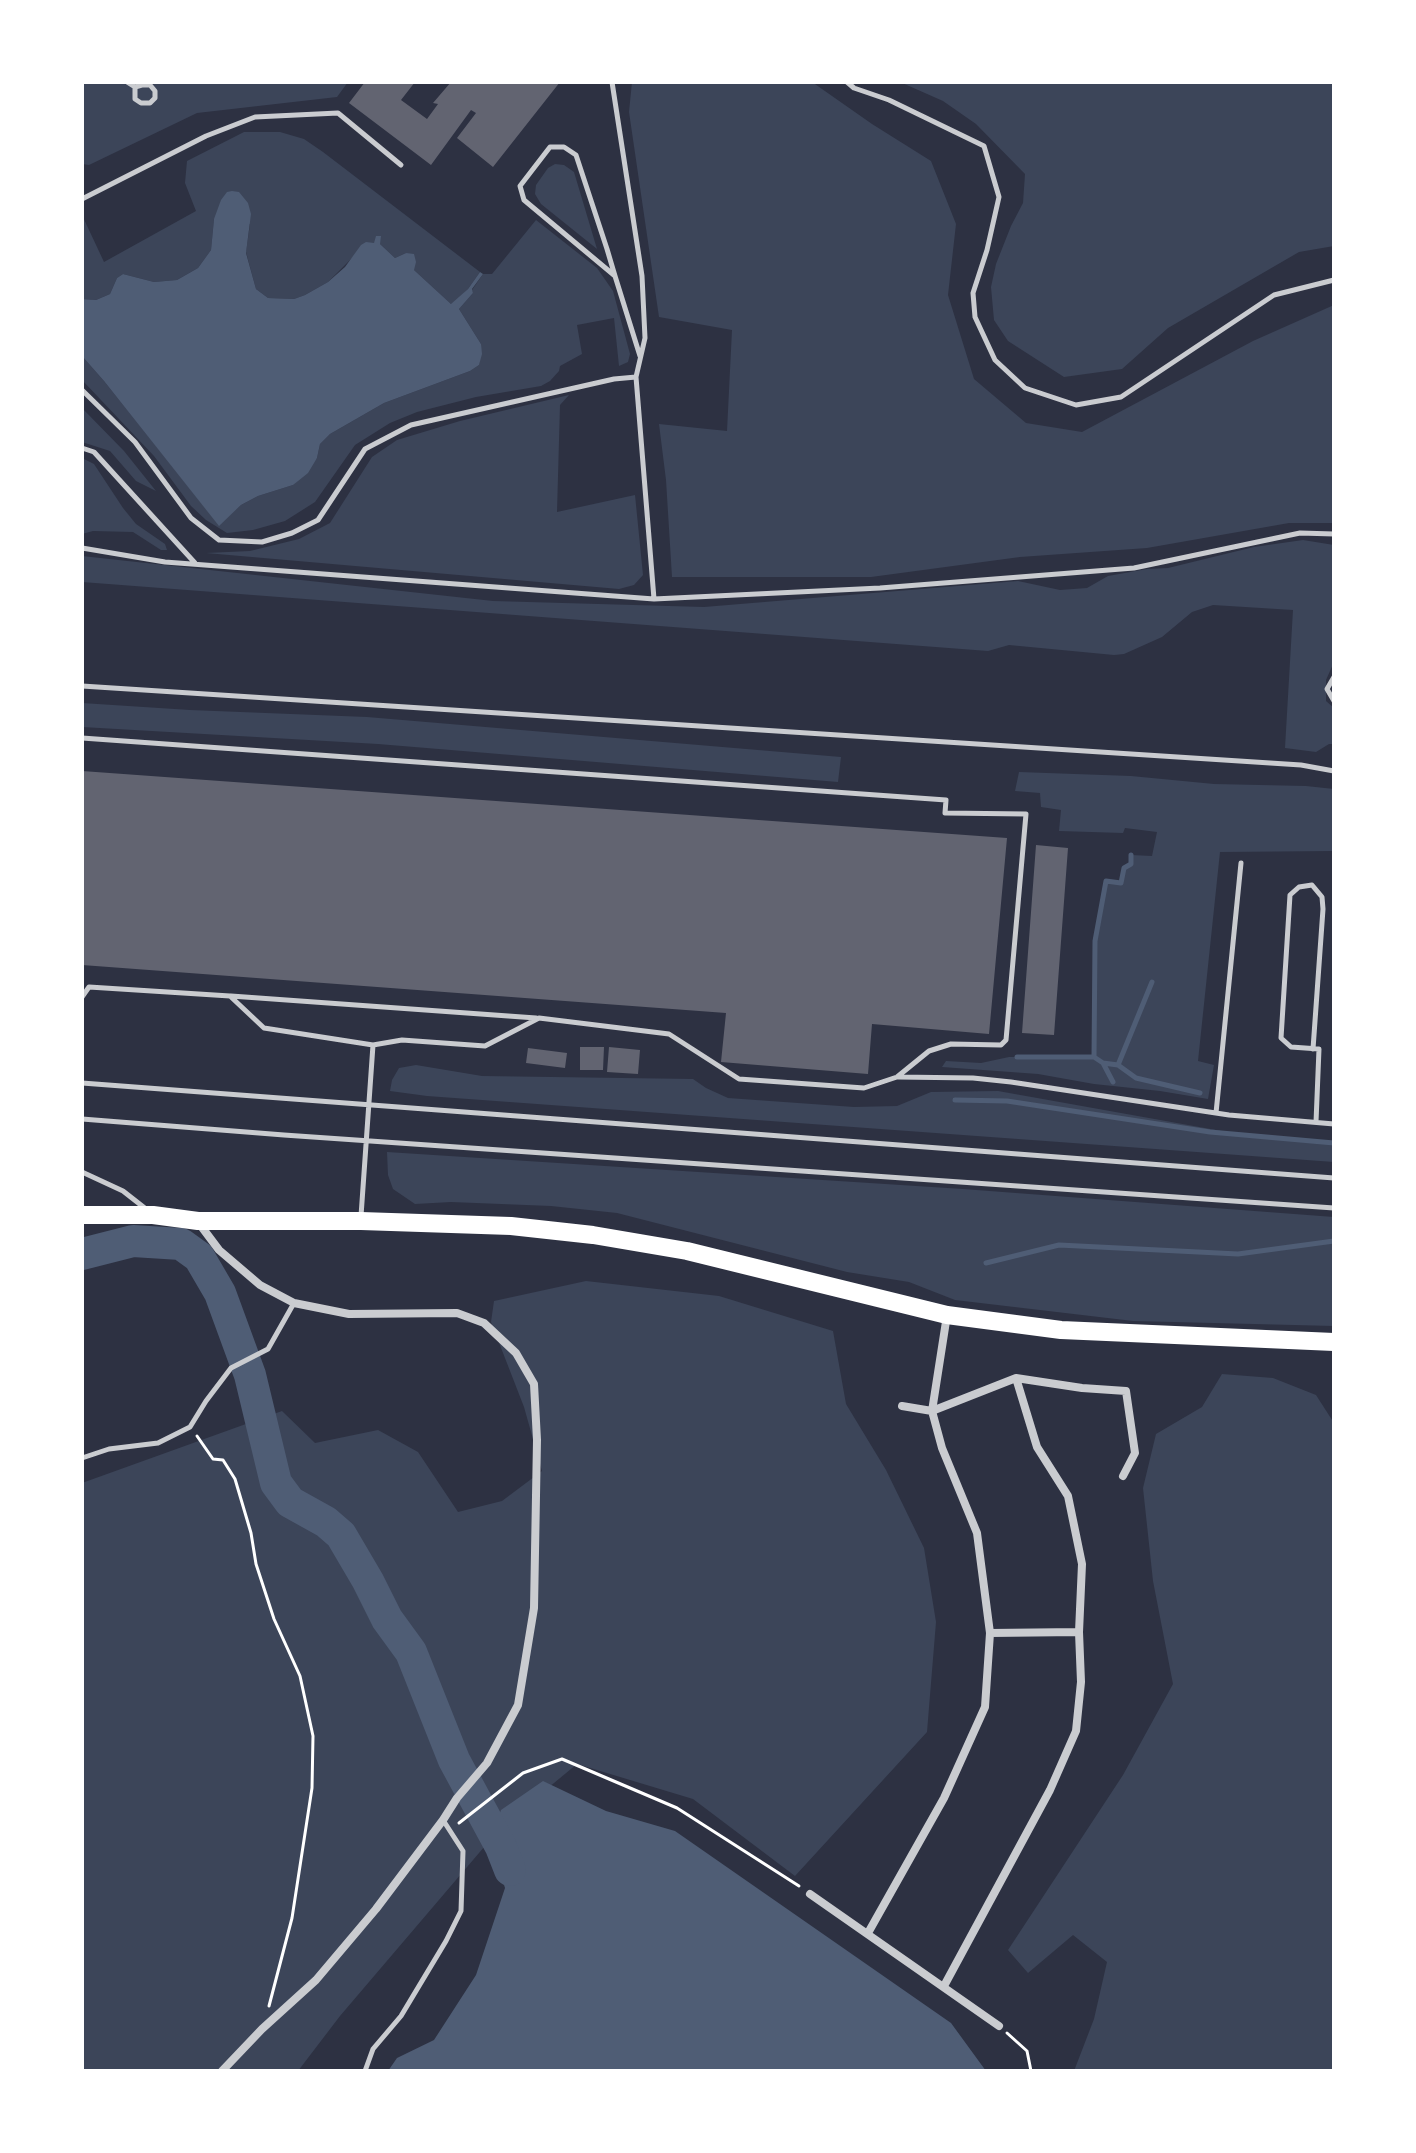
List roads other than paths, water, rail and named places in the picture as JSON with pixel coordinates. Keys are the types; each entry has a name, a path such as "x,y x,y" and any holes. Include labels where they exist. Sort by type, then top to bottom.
{"highway":[{"path":"82,1215 153,1215 198,1221 361,1221 511,1226 593,1235 687,1251 947,1315 1061,1330 1334,1342"}],"street":[{"path":"198,1221 219,1250 260,1285 294,1303 349,1314 457,1313 484,1323 516,1353 534,1384 537,1440 534,1608 518,1705 487,1763 457,1798 376,1909 316,1980 222,2071"},
{"path":"868,1933 944,1798 985,1707 990,1633 977,1533 942,1448 932,1411 947,1315"},
{"path":"944,1986 1050,1790 1076,1731 1081,1682 1079,1632 1082,1564 1068,1496 1037,1447 1016,1378"},
{"path":"902,1406 932,1411 1016,1378 1126,1391 1135,1453 1123,1476"},
{"path":"990,1633 1079,1632"},
{"path":"810,1894 999,2026"}],"lane":[{"path":"127,82 135,87 150,85 155,91 155,98 150,103 141,103 135,99 135,87"},
{"path":"612,82 642,276 645,338 636,377 654,599"},
{"path":"847,82 854,88 889,100 984,146 999,197 973,293 975,317 995,360 1025,388 1076,405 1121,397 1274,295 1334,280"},
{"path":"82,199 206,136 255,117 338,113 401,165"},
{"path":"615,276 524,200 520,186 550,147 564,147 576,155 615,276 641,357"},
{"path":"82,390 135,442 191,518 219,540 262,542 292,533 318,520 365,449 411,425 614,379 636,377"},
{"path":"82,448 94,452 197,564"},
{"path":"82,548 165,562 654,599 880,588 1134,568 1300,533 1334,534"},
{"path":"1334,677 1327,689 1334,701"},
{"path":"82,686 1301,765 1334,771"},
{"path":"82,738 946,800 945,813 1026,814 1006,1040 1001,1045 951,1044 929,1051 897,1077"},
{"path":"1216,1113 1241,863"},
{"path":"1313,1049 1323,909 1322,897 1312,885 1299,887 1290,895 1281,1038 1291,1047 1313,1049 1319,1049 1316,1122"},
{"path":"82,997 89,987 539,1018 669,1034 739,1079 864,1088 897,1077 973,1078 1216,1113 1334,1124"},
{"path":"230,996 264,1028 373,1045 402,1040 485,1046 539,1018"},
{"path":"361,1221 373,1045"},
{"path":"82,1083 1334,1178"},
{"path":"82,1119 1334,1208"},
{"path":"82,1172 123,1191 153,1215"},
{"path":"82,1458 109,1449 158,1443 190,1427 231,1368 268,1349 294,1303"},
{"path":"365,2071 373,2049 401,2016 461,1911 463,1851 443,1820"}],"waterway":[{"path":"1103,1063 1094,1057 1095,941 1106,881 1121,883 1124,868 1131,864 1131,855"},
{"path":"1113,1082 1103,1063 1118,1065 1152,982"},
{"path":"1017,1057 1094,1057"},
{"path":"1118,1065 1136,1078 1200,1093"},
{"path":"955,1100 1007,1101 1210,1132 1334,1143"},
{"path":"82,1254 133,1241 181,1244 199,1257 220,1293 250,1375 276,1483 290,1502 326,1522 341,1535 387,1619 411,1652 454,1760 501,1847 510,1870"},
{"path":"986,1263 1059,1245 1238,1254 1334,1241"}]}
